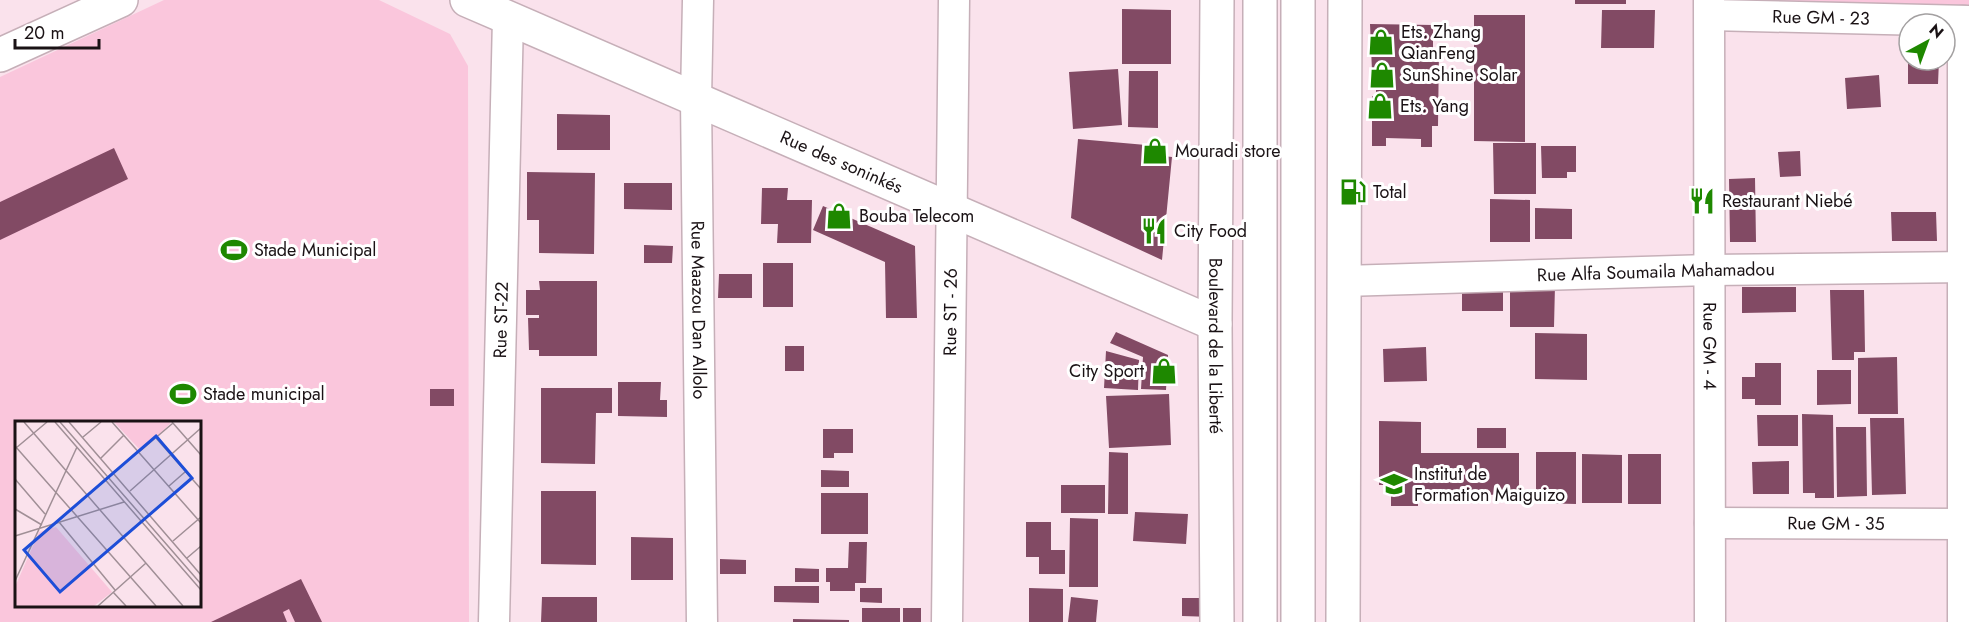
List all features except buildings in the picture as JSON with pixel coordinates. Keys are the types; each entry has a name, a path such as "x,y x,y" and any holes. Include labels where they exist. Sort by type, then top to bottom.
{"main road":[{"path":"0,55 121,0"},
{"name":"Rue des soninkés","path":"467,0 1215,324"},
{"name":"Boulevard de la Liberté","path":"1217,0 1215,324 1217,622"},
{"path":"1260,0 1260,622"},
{"path":"1298,0 1298,622"},
{"path":"1343,622 1345,0"}],"street":[{"name":"Rue Maazou Dan Allolo","path":"698,0 696,99 702,622"},
{"name":"Rue ST - 26","path":"947,622 954,0"},
{"name":"Rue GM - 23","path":"1709,7 1966,21"},
{"name":"Rue GM - 4","path":"1709,7 1710,622"},
{"name":"Rue ST-22","path":"494,622 508,18"},
{"path":"1963,622 1966,21"},
{"name":"Rue Alfa Soumaila Mahamadou","path":"1344,281 1709,270 1966,268"},
{"name":"Rue GM - 35","path":"1710,523 1962,524"}],"shaded area":[{"name":"Stade Municipal","path":"164,0 379,0 450,34 468,66 469,622 0,622 0,77"},
{"path":"1734,0 1969,0 1969,8 1734,12"}],"place":[{"name":"Ets. Zhang QianFeng","path":"1381,42"},
{"name":"SunShine Solar","path":"1382,75"},
{"name":"Ets. Yang","path":"1380,106"},
{"name":"Mouradi store","path":"1155,151"},
{"name":"Total","path":"1353,192"},
{"name":"Restaurant Niebé","path":"1702,201"},
{"name":"Bouba Telecom","path":"839,216"},
{"name":"City Food","path":"1154,231"},
{"name":"Stade Municipal","path":"234,250"},
{"name":"City Sport","path":"1164,371"},
{"name":"Stade municipal","path":"183,394"},
{"name":"Institut de Formation Maiguizo","path":"1394,484"}]}
